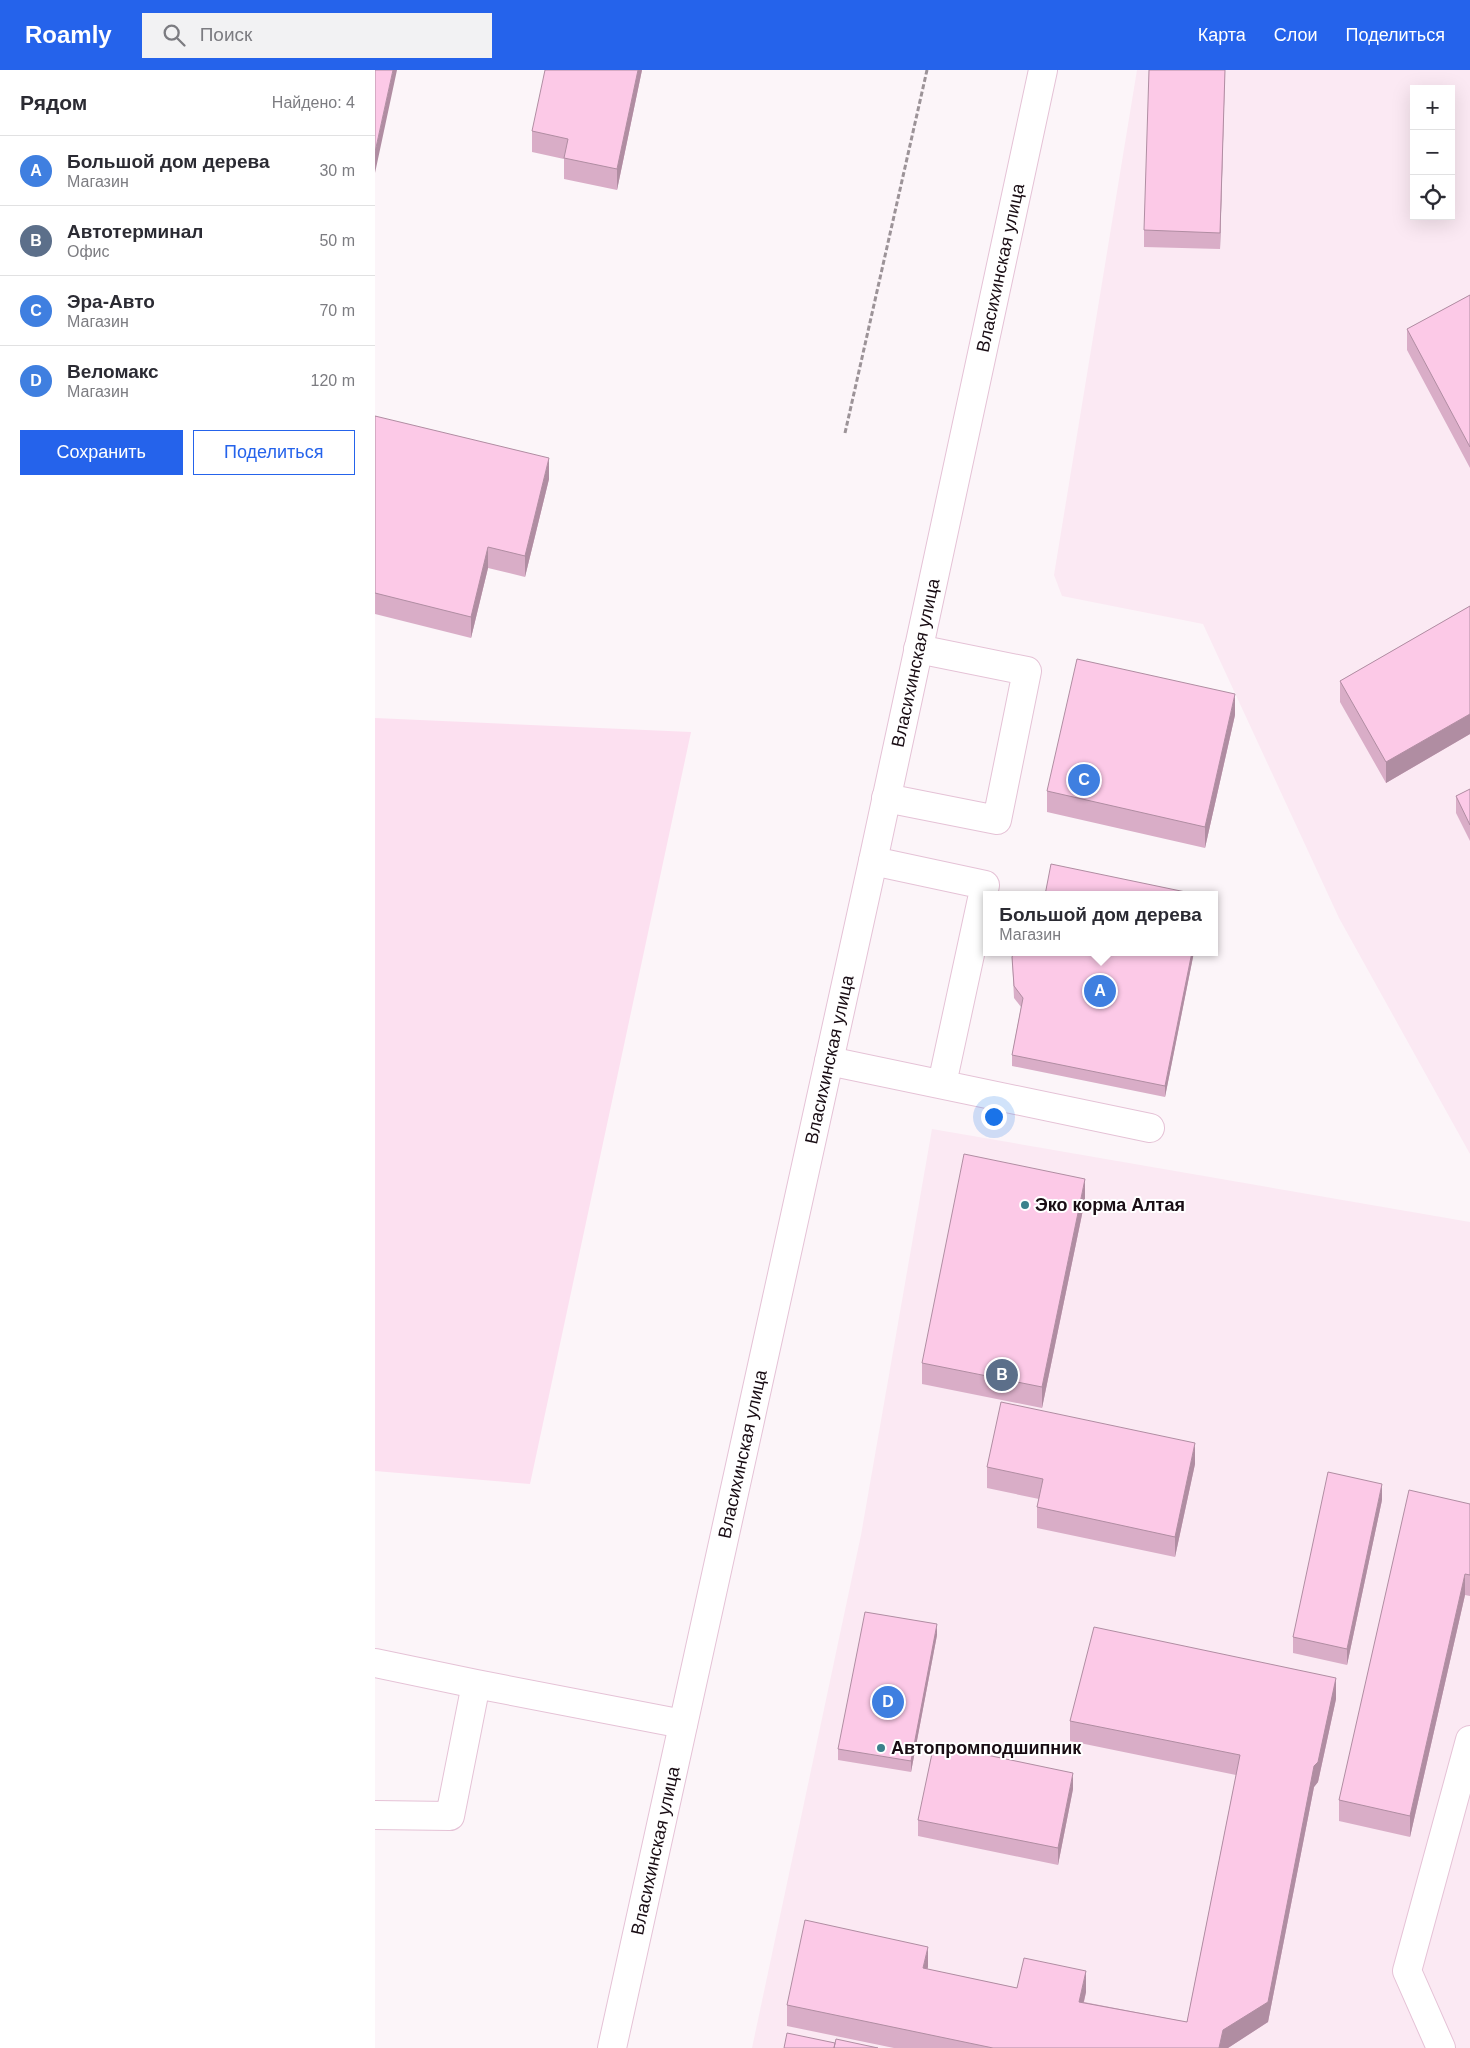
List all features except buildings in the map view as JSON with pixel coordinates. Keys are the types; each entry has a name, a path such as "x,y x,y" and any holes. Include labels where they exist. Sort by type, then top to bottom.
{"main road":[{"name":"Власихинская улица","path":"612,2048 873,861 1043,70"},
{"path":"886,798 997,820 1027,671 918,650"},
{"path":"873,861 985,885 984,891"},
{"path":"942,1084 983,894"},
{"path":"829,1061 1150,1128"},
{"path":"375,1662 476,1684 683,1724"},
{"path":"375,1816 450,1816 476,1684"},
{"path":"1441,2048 1407,1971 1470,1740"}],"path":[{"path":"845,433 927,70"}],"shaded area":[{"path":"1137,70 1470,70 1470,1154 1339,918 1203,624 1062,596 1054,575"},
{"path":"375,718 691,732 530,1484 375,1471"},
{"path":"932,1129 1470,1222 1470,2048 752,2048 861,1535"}],"place":[{"name":"Эра-Авто","path":"1084,780"},
{"name":"Большой дом дерева","path":"1100,991"},
{"name":"Эко корма Алтая","path":"1025,1205"},
{"name":"Автотерминал","path":"1002,1375"},
{"name":"Веломакс","path":"888,1702"},
{"name":"Автопромподшипник","path":"881,1748"}]}
